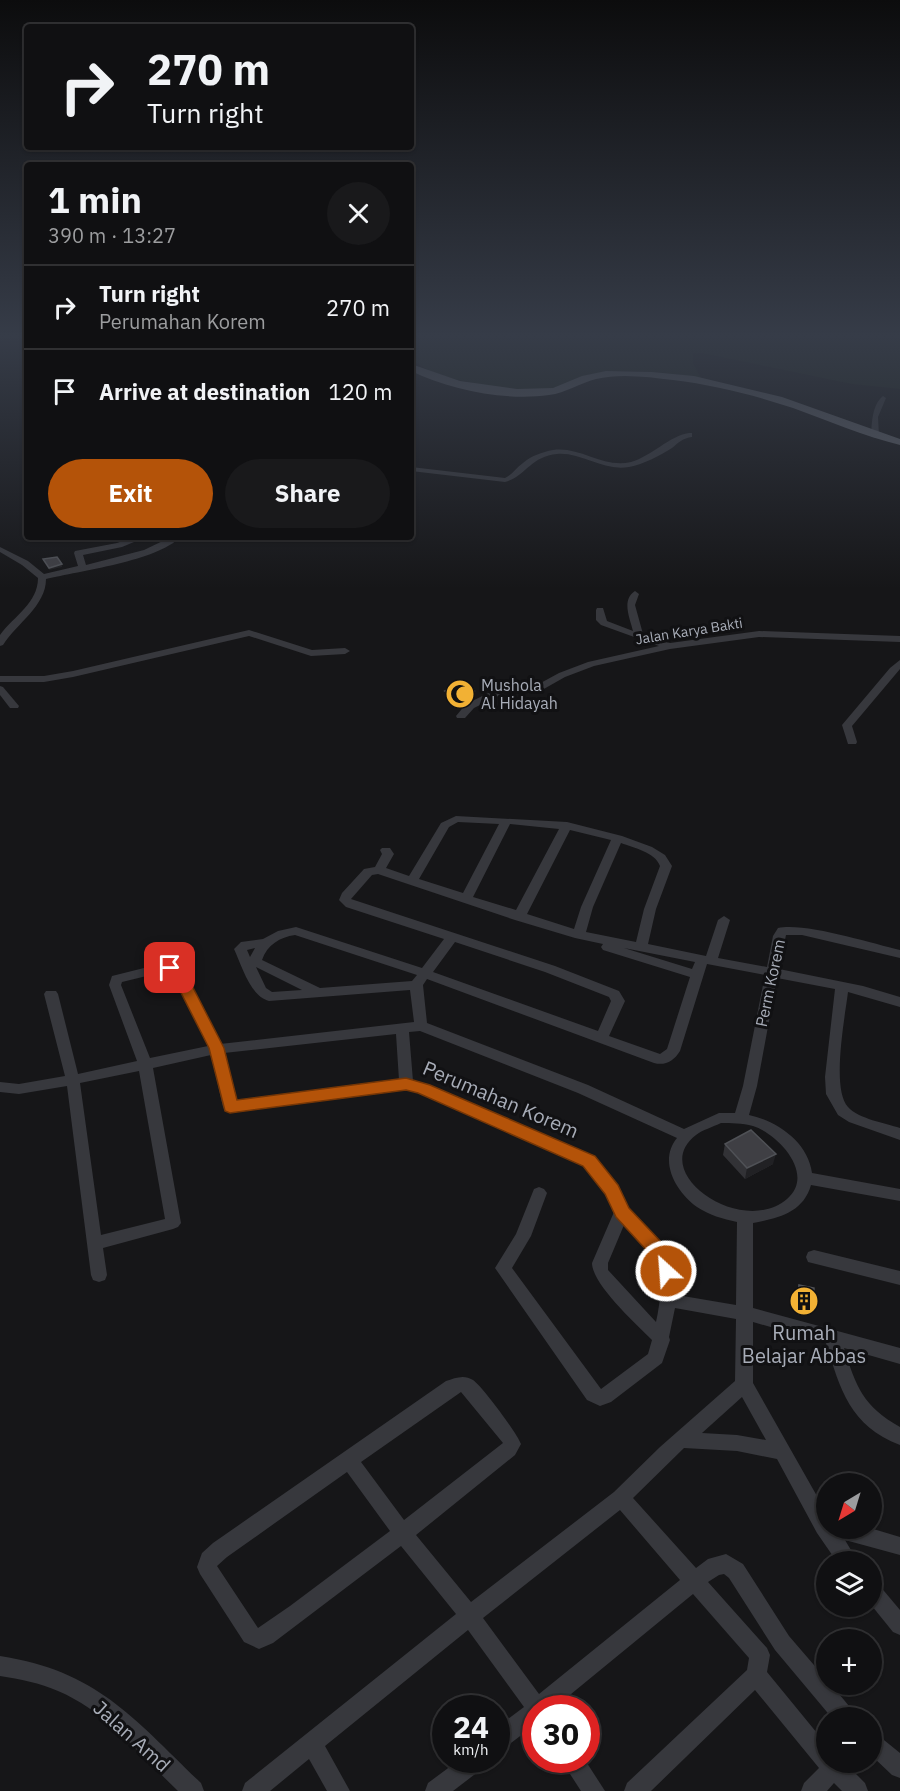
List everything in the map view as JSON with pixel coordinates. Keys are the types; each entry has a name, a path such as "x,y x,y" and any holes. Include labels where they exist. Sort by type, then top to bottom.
{"highway":[{"path":"837,422 874,436 900,442"}],"street":[{"path":"874,436 875,422"},
{"path":"414,469 505,480 515,476 528,463 548,454 562,452 626,466 667,448 679,437 689,435"},
{"path":"83,568 78,553 133,540"},
{"path":"42,578 142,553 172,540"},
{"path":"0,549 25,563 42,578 43,585 33,605 7,632 0,643"},
{"path":"635,594 631,605 639,636"},
{"path":"600,610 601,620 604,623 670,646"},
{"path":"0,679 44,679 73,674 249,633 311,653 345,651"},
{"name":"Jalan Karya Bakti","path":"461,716 470,706 490,694 509,688 539,688 562,675 591,664 670,646 759,634 900,639"},
{"path":"852,742 846,726 900,663"},
{"path":"0,689 14,706"},
{"path":"413,880 447,823 456,819 567,825 618,838 650,850 664,860 666,866 650,909 641,948"},
{"path":"466,899 506,821"},
{"path":"519,917 567,825"},
{"path":"581,935 587,907 618,838"},
{"path":"379,870 388,854 386,850"},
{"path":"602,1037 618,1001 614,994 550,969 345,900 346,896 368,872 379,870 519,917 581,935 863,990 900,1002"},
{"path":"251,963 268,942 279,933 296,931 424,973 658,1059 671,1055 698,975 724,920"},
{"name":"Perm Korem","path":"741,1118 779,936 782,931 788,929 900,954"},
{"path":"581,935 623,953 698,975"},
{"path":"421,1026 417,1012 416,985 452,937"},
{"path":"251,963 320,993"},
{"path":"251,963 261,991 269,997 416,985"},
{"name":"Perumahan Korem","path":"96,1243 173,1223 145,1064 115,985 115,981 120,977 164,967 179,974 216,1048 230,1107 406,1084 424,1089 589,1161 612,1190 622,1212 656,1249 662,1259 669,1300 662,1340"},
{"path":"842,986 832,1077 833,1094 843,1111 854,1118 900,1134 900,1130"},
{"path":"51,994 73,1080 99,1275"},
{"name":"Perumahan Korem","path":"0,1087 19,1089 73,1080 216,1048 421,1026 583,1089 684,1135"},
{"name":"Perumahan Korem","path":"402,1028 406,1084"},
{"path":"719,1118 741,1118 761,1123 787,1140 803,1161 806,1178 800,1194 788,1208 768,1216 745,1218 714,1209 700,1202 684,1186 676,1168 676,1150 684,1135 699,1124 719,1118"},
{"path":"806,1178 900,1195"},
{"path":"540,1193 523,1236 502,1268 593,1394 600,1398 656,1358 662,1340 605,1279 600,1270 600,1263 622,1212"},
{"path":"745,1218 744,1384 816,1506"},
{"path":"814,1257 900,1278"},
{"path":"669,1300 700,1307 744,1312 900,1356"},
{"path":"832,1336 853,1400 879,1426 900,1437"},
{"path":"460,1384 468,1386 490,1411 512,1444 509,1449 403,1534 339,1584 267,1636 259,1639 251,1635 207,1567 209,1560 230,1543 349,1460 460,1384"},
{"path":"253,1791 621,1498 744,1384"},
{"path":"681,1440 737,1443 783,1452"},
{"path":"349,1460 403,1534 470,1616 527,1695"},
{"path":"621,1498 760,1655 756,1675 637,1790"},
{"path":"874,1539 900,1546"},
{"path":"554,1695 694,1581 715,1566 726,1564 736,1571 782,1643 837,1707"},
{"path":"882,1604 900,1625"},
{"name":"Jalan Amd","path":"0,1666 21,1669 67,1684 86,1694 107,1710 193,1791"},
{"path":"756,1675 816,1747"},
{"path":"510,1731 522,1721"},
{"path":"312,1744 339,1791"},
{"path":"882,1752 900,1767"},
{"path":"436,1791 459,1773"},
{"path":"581,1773 594,1791"},
{"path":"812,1791 824,1773"},
{"path":"839,1773 857,1791"}],"building":[{"path":"57,557 62,564 49,568 43,559"},
{"name":"Mushola Al Hidayah","path":"458,684 474,691 461,699 445,691"},
{"path":"751,1130 776,1154 747,1168 725,1144"},
{"path":"799,1285 814,1288 813,1304 798,1301"}],"place":[{"name":"Mushola Al Hidayah","path":"460,694"},
{"name":"Rumah Belajar Abbas","path":"804,1301"}],"route":[{"path":"170,968 179,974 216,1048 230,1107 406,1084 424,1089 589,1161 612,1190 622,1212 656,1249 666,1271"}]}
